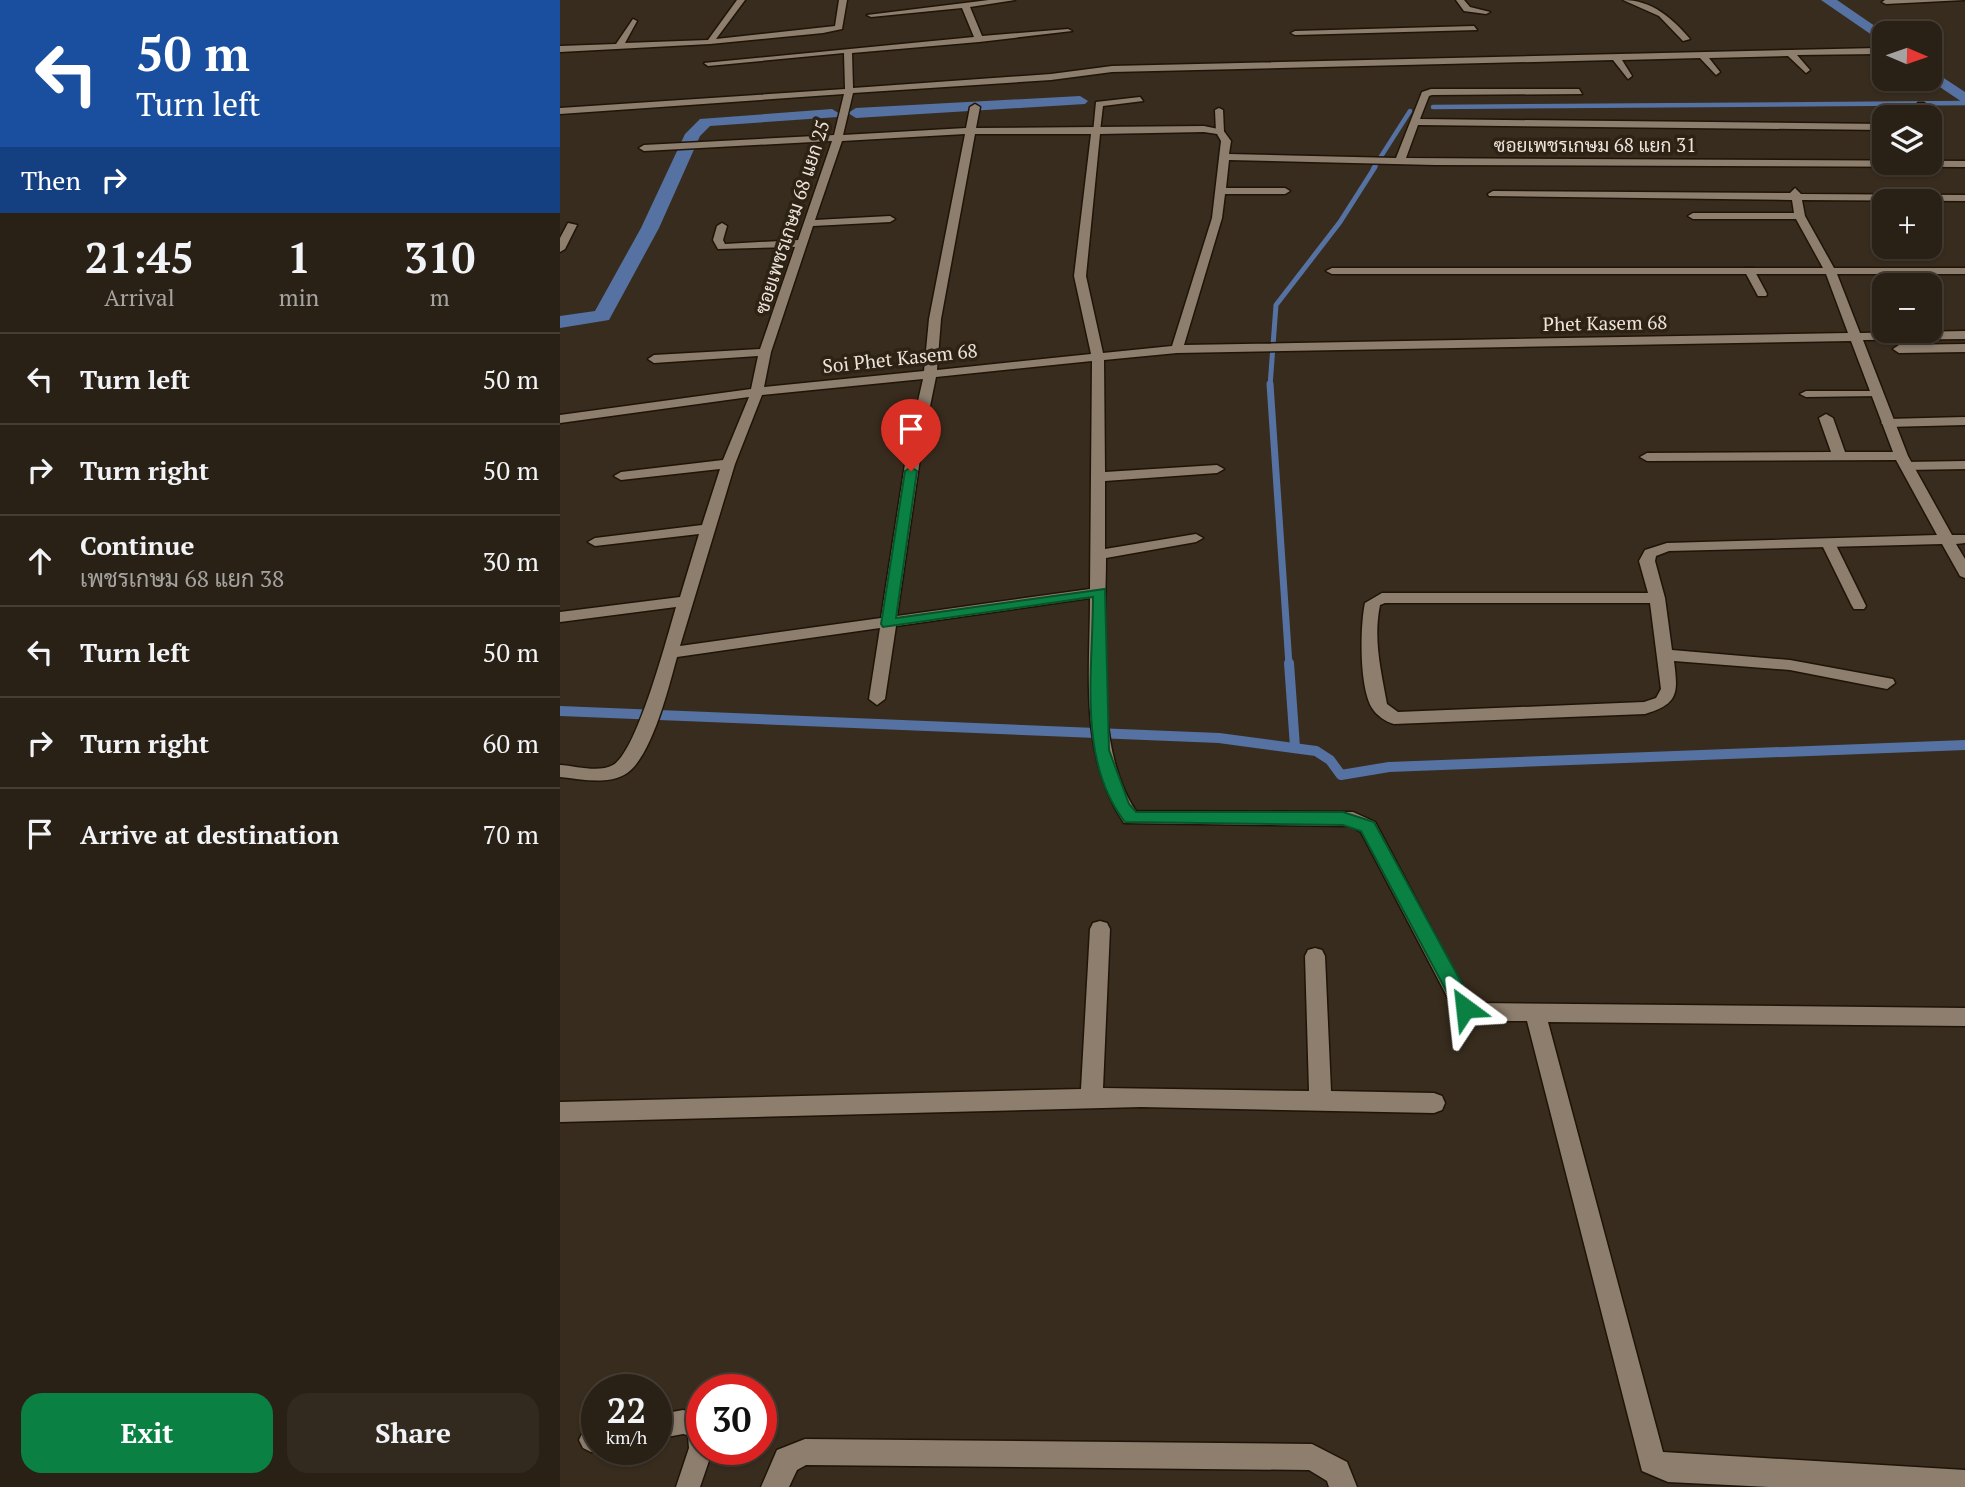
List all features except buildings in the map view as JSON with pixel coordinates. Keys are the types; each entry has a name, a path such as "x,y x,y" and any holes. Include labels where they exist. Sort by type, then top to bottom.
{"street":[{"path":"710,42 741,0"},
{"path":"560,49 710,42 834,29 840,23 843,0"},
{"path":"871,15 1011,0"},
{"path":"1460,0 1467,9 1486,12"},
{"path":"1627,0 1662,14 1686,39"},
{"path":"1886,2 1960,0"},
{"path":"965,5 979,40"},
{"path":"619,46 633,22"},
{"path":"1294,33 1474,28"},
{"path":"708,64 1068,32"},
{"path":"1360,32 1364,42"},
{"name":"ซอยเพชรเกษม 68 แยก 25","path":"560,771 600,775 619,770 632,759 655,703 728,464 757,392 765,352 838,136 849,90 848,51"},
{"path":"560,111 1051,77 1112,69 1872,51"},
{"path":"1369,52 1374,62"},
{"path":"1790,53 1806,70"},
{"path":"1702,55 1716,72"},
{"path":"1616,57 1628,76"},
{"path":"1400,161 1425,94 1579,92"},
{"path":"877,699 915,445 930,375 934,319 975,107"},
{"path":"1416,122 1872,127"},
{"path":"644,148 969,131 1220,132 1226,141 1226,157 1217,218 1177,349"},
{"path":"1097,131 1080,276 1098,357 1098,726 1101,750 1122,806 1131,818 1343,819 1362,823 1368,827 1469,1012 1536,1015 1965,1017"},
{"name":"ซอยเพชรเกษม 68 แยก 31","path":"1226,157 1400,161 1965,164"},
{"path":"1219,191 1285,191"},
{"path":"1493,194 1796,194 1965,198"},
{"path":"1796,194 1800,216 1830,270 1903,461 1957,540 1965,573"},
{"path":"1693,216 1800,216"},
{"path":"809,223 890,219"},
{"path":"560,248 572,225"},
{"path":"722,226 718,240 722,247 802,243"},
{"path":"1332,271 1965,271"},
{"name":"Phet Kasem 68","path":"1245,348 1965,335"},
{"name":"Soi Phet Kasem 68","path":"560,419 757,392 1177,349 1245,348"},
{"path":"1899,349 1965,348"},
{"path":"654,359 765,352"},
{"path":"1826,418 1840,457"},
{"path":"1647,457 1840,457 1903,461"},
{"path":"621,476 728,464"},
{"path":"1099,477 1217,470"},
{"path":"595,542 708,529"},
{"path":"1100,554 1196,538"},
{"path":"1657,598 1382,598 1373,603 1370,613 1370,655 1379,706 1394,718 1645,708 1662,702 1669,690 1657,598 1647,561 1650,553 1657,550 1957,540"},
{"path":"671,653 1100,592"},
{"path":"560,617 687,601"},
{"path":"1665,655 1790,665 1887,682"},
{"path":"1092,1098 1100,929"},
{"path":"1315,956 1320,1101"},
{"path":"1536,1015 1652,1461 1668,1468 1965,1484"},
{"path":"560,1112 1092,1098 1434,1103"},
{"path":"775,1487 787,1460 806,1452 1312,1457 1336,1472 1343,1487"}],"lane":[{"path":"1097,131 1099,104 1140,99"},
{"path":"1219,110 1220,132"},
{"path":"1749,270 1762,294"},
{"path":"1806,394 1877,394"},
{"path":"1887,423 1965,421"},
{"path":"1903,461 1965,465"},
{"path":"1828,543 1859,606"},
{"path":"672,1424 683,1422 699,1427 701,1448 688,1487"}],"waterway":[{"path":"1828,0 1872,31"},
{"path":"1942,82 1965,99"},
{"path":"856,113 1080,101"},
{"path":"1433,107 1965,103"},
{"path":"1373,169 1410,111"},
{"path":"560,322 602,316 650,228 693,134 706,122 832,114"},
{"path":"1270,385 1276,305 1340,222 1375,167"},
{"path":"1270,385 1289,665"},
{"path":"1289,663 1295,747"},
{"path":"560,711 1219,738 1316,751 1330,760 1341,775 1389,767 1965,745"}],"route":[{"path":"911,471 888,624 1100,592 1098,726 1101,750 1122,806 1131,818 1353,819 1362,823 1368,827 1465,1008"}]}
